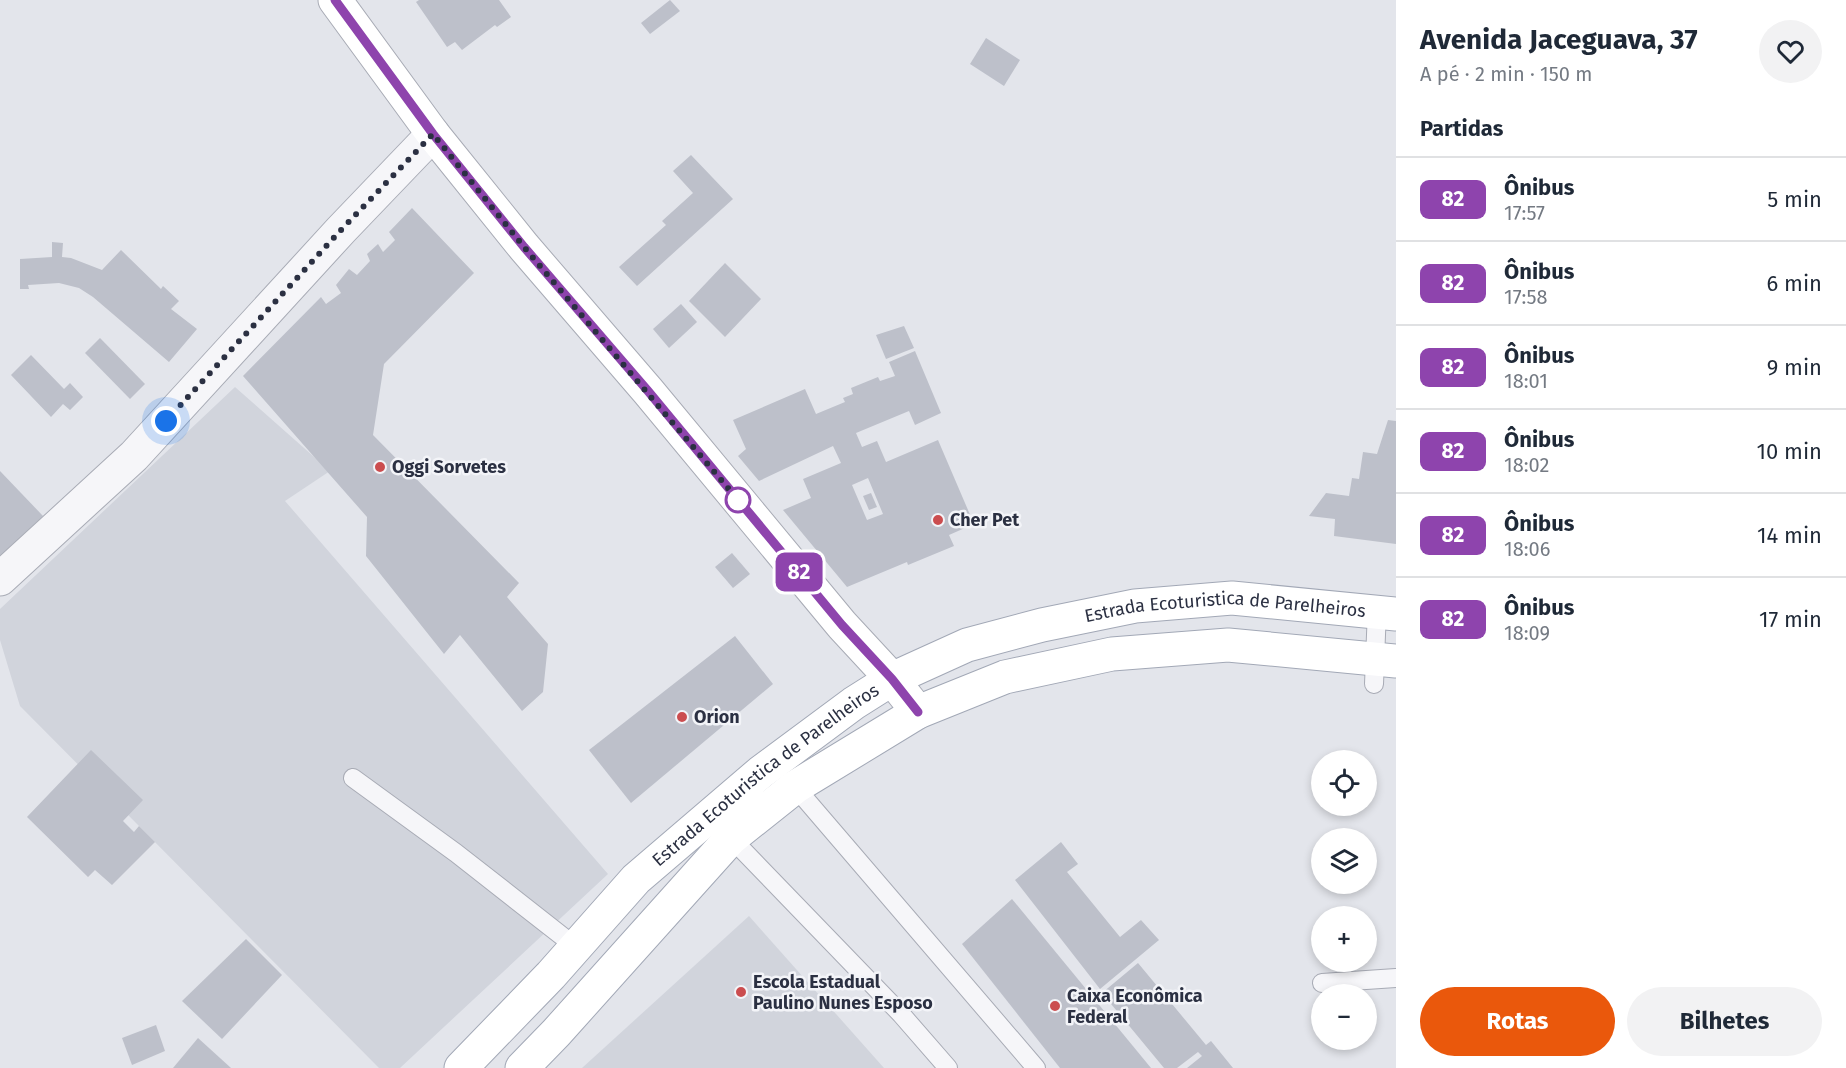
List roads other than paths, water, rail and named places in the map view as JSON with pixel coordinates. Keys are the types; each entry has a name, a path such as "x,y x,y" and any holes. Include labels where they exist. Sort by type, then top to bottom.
{"main road":[{"path":"335,0 433,134 524,247 918,712"},
{"name":"Estrada Ecoturistica de Parelheiros","path":"460,1068 576,947 636,879 761,772 854,703 892,679 967,645 1042,625 1135,606 1232,598 1387,612"},
{"name":"Estrada Ecoturistica de Parelheiros","path":"522,1068 731,838 795,787 918,712 1005,677 1112,654 1228,645 1382,667"}],"street":[{"path":"0,579 134,456 341,230 433,134"}],"lane":[{"path":"1382,667 1387,612"},
{"path":"353,778 456,853 576,947"},
{"path":"795,787 1036,1068"},
{"path":"731,838 901,1014 948,1068"},
{"path":"1322,983 1396,978"}],"place":[{"name":"Oggi Sorvetes","path":"380,467"},
{"name":"Cher Pet","path":"938,520"},
{"name":"Orion","path":"682,717"},
{"name":"Escola Estadual Paulino Nunes Esposo","path":"741,992"},
{"name":"Caixa Econômica Federal","path":"1055,1006"}]}
